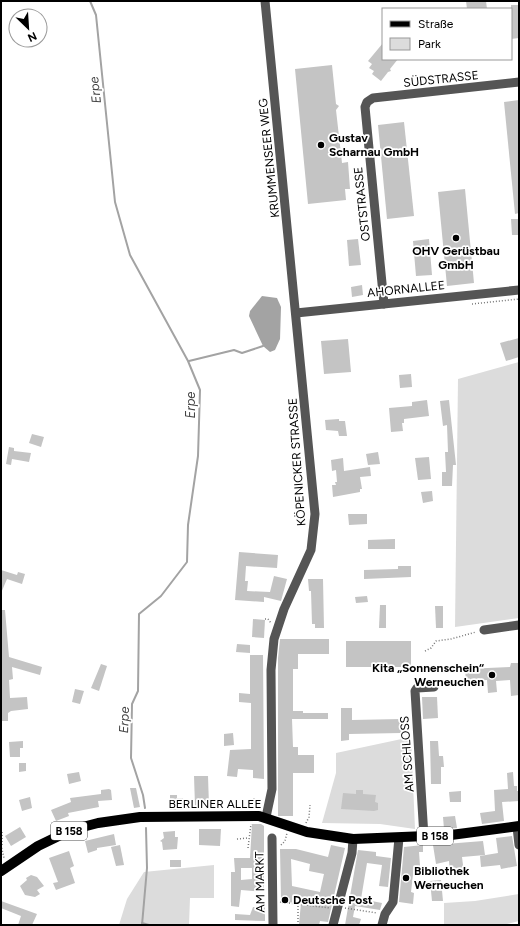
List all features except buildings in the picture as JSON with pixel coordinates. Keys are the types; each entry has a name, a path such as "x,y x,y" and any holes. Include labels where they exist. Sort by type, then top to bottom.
{"main road":[{"name":"BERLINER ALLEE","path":"1,871 38,846 72,830 114,820 146,818 266,817 307,832 353,839 451,836 518,826"}],"street":[{"name":"KRUMMENSEER WEG","path":"265,1 296,313"},
{"name":"SÜDSTRASSE","path":"367,102 373,98 519,82"},
{"name":"OSTSTRASSE","path":"367,102 365,107 384,304"},
{"name":"AHORNALLEE","path":"296,313 519,290"},
{"name":"KÖPENICKER STRASSE","path":"266,817 272,789 271,670 274,639 284,609 309,557 315,526 315,506 296,313"},
{"path":"484,630 519,625"},
{"name":"AM SCHLOSS","path":"424,837 415,691 417,688 434,686"},
{"path":"518,826 519,845"},
{"name":"AM MARKT","path":"272,838 273,925"},
{"path":"382,925 385,914 393,902 398,838"},
{"path":"333,925 352,854 353,839"}],"path":[{"path":"265,619 268,619 271,623"},
{"path":"425,651 431,648 436,641 451,639 484,630"},
{"path":"253,808 254,796"},
{"path":"305,824 309,817 310,805"},
{"path":"248,848 251,822"},
{"path":"272,848 278,848 285,841 288,830"},
{"path":"2,832 4,858"},
{"path":"237,839 248,838"},
{"path":"272,901 298,905 337,907 385,914"},
{"path":"298,905 298,925"}],"green space":[{"path":"519,362 519,618 455,627 458,379"},
{"path":"411,737 415,829 380,824 322,823 336,773 336,753"},
{"path":"214,865 214,898 190,898 189,925 119,925 127,899 144,872"},
{"path":"519,894 519,921 503,925 444,925 444,903 475,901"}],"shaded area":[{"path":"262,296 277,298 281,307 280,339 275,350 270,352 263,346 249,316 250,311"}],"waterway":[{"name":"Erpe","path":"90,1 96,15 115,202 130,255 188,361 200,390 198,456 188,525 187,562 161,596 139,614 138,691 132,704 131,758 143,795 145,808"},
{"path":"189,361 234,350 242,353 263,346"},
{"name":"Erpe","path":"142,925 147,868 146,828"},
{"name":"Erpe","path":"142,923 149,925"}],"place":[{"name":"Gustav Scharnau GmbH","path":"321,145"},
{"name":"OHV Gerüstbau GmbH","path":"456,238"},
{"name":"Kita „Sonnenschein“ Werneuchen","path":"492,675"},
{"name":"Bibliothek Werneuchen","path":"406,878"},
{"name":"Deutsche Post","path":"285,900"}]}
